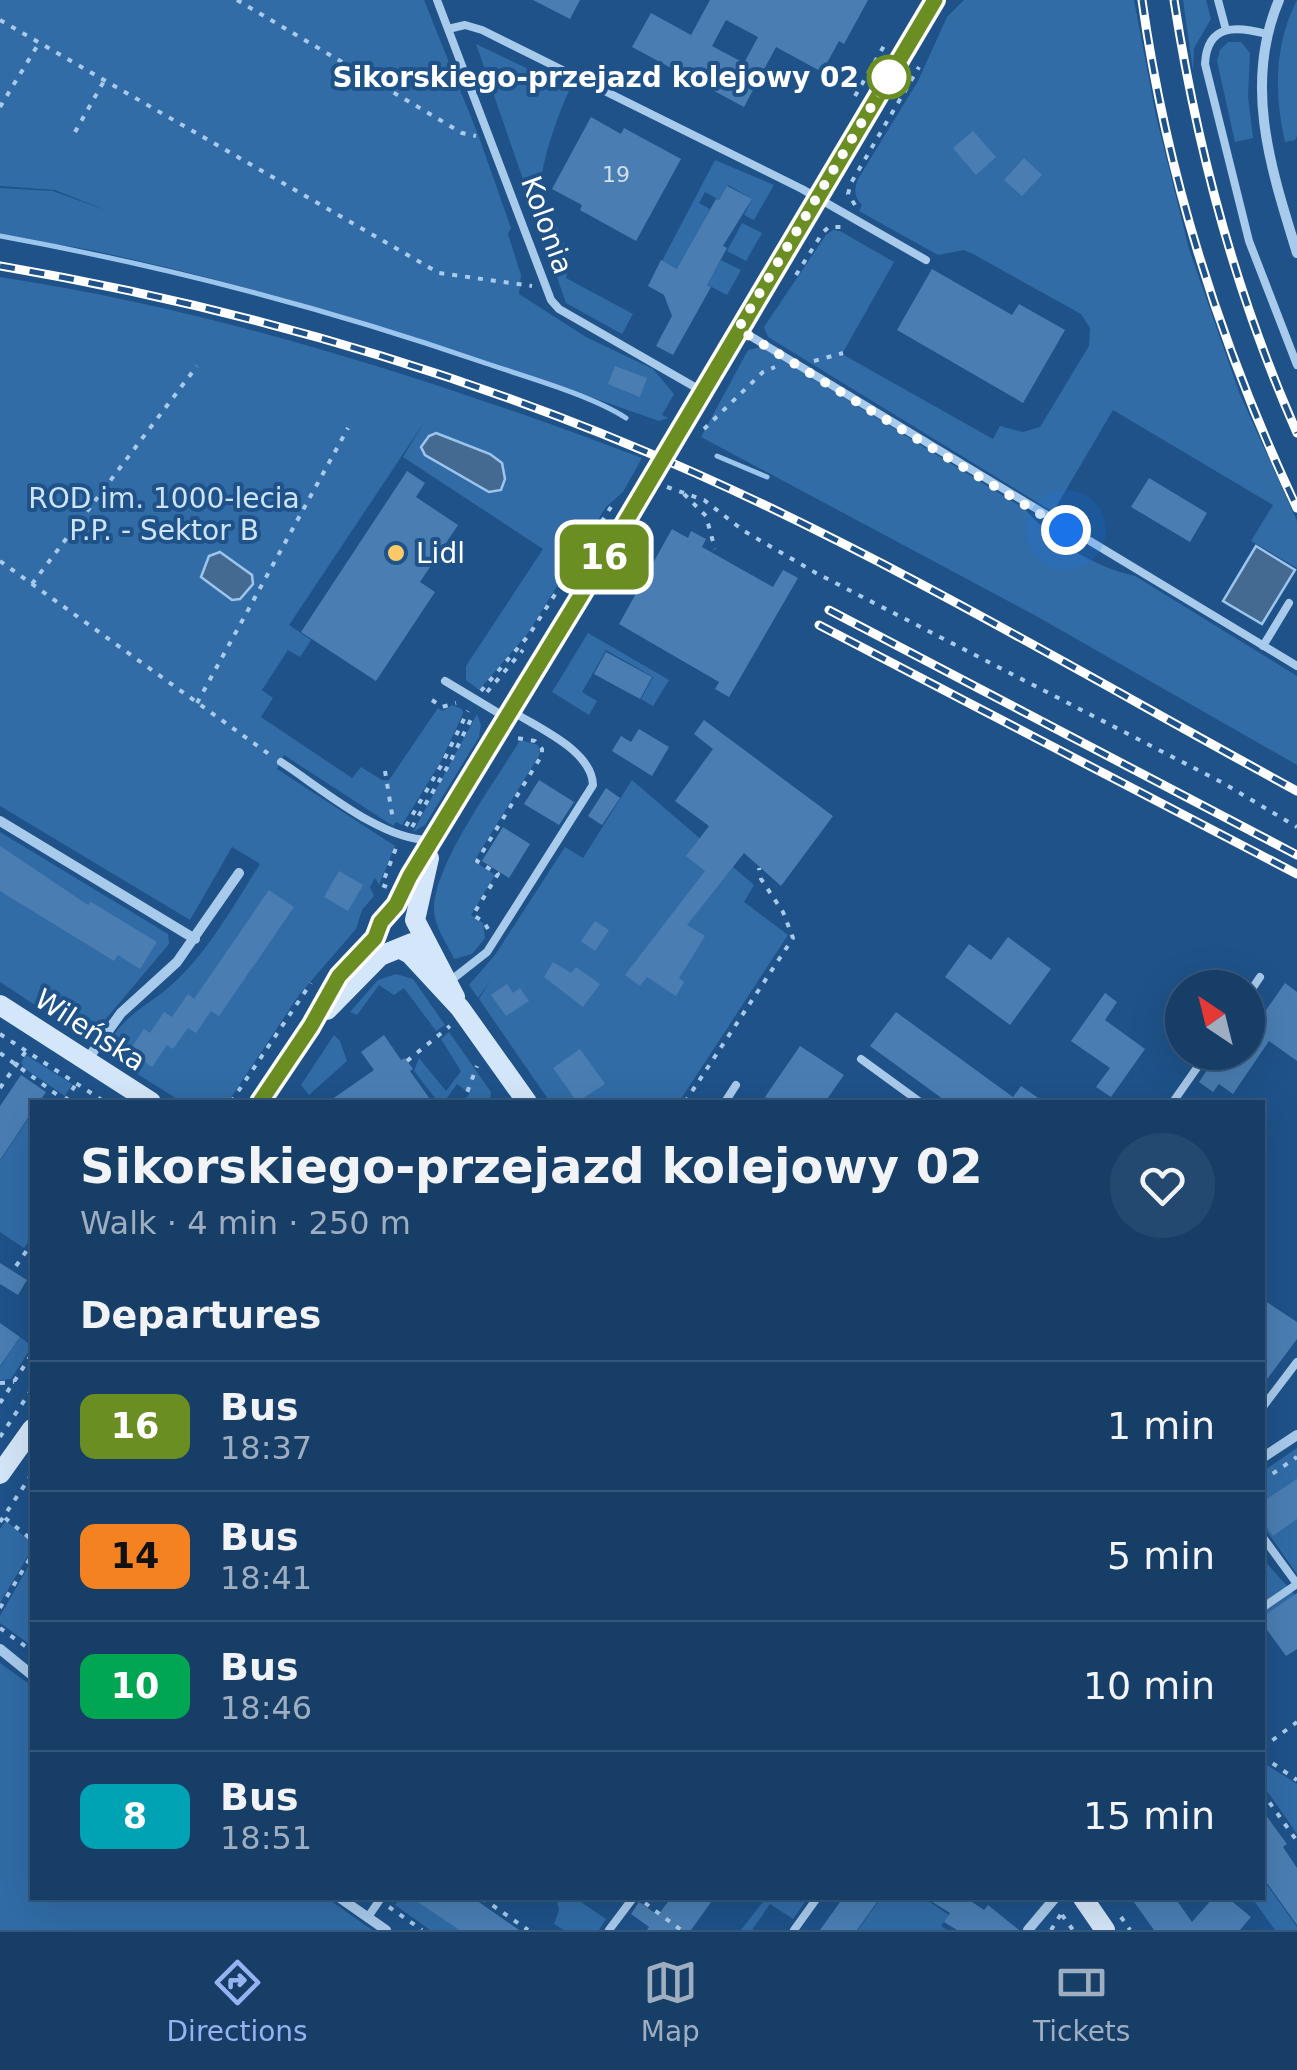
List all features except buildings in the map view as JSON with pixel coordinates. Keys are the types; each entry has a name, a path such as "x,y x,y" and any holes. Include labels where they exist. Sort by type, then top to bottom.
{"street":[{"path":"261,1100 385,905 433,841 515,716 701,391 935,0"},
{"path":"1279,0 1267,34 1260,77 1262,120 1297,253"},
{"path":"0,821 195,938"},
{"path":"311,1026 380,956 414,941 433,841"},
{"path":"86,1060 121,1013 178,962 239,873"},
{"path":"385,905 407,912 417,924 449,982 455,1017"},
{"path":"385,905 384,943 410,954 455,1017 525,1100"},
{"name":"Wileńska","path":"0,1004 147,1100"},
{"path":"0,1474 30,1432"},
{"path":"1265,1456 1297,1435"},
{"path":"0,1650 30,1673"},
{"path":"343,1900 386,1930"},
{"path":"1028,1930 1053,1900"},
{"path":"1084,1900 1106,1930"}],"lane":[{"name":"Kolonia","path":"437,0 551,300 559,309 701,391"},
{"path":"1218,0 1226,30"},
{"path":"448,29 465,25 482,30 817,198 926,260"},
{"path":"1267,34 1242,28 1226,30 1211,42 1205,64 1244,225 1297,365"},
{"path":"738,329 1297,666"},
{"path":"1066,530 1074,516"},
{"path":"1263,646 1288,603"},
{"path":"445,680 477,701 515,716 582,759 591,770 592,785 497,938 476,962 449,982"},
{"path":"280,762 404,834 433,841"},
{"path":"860,1059 917,1100"},
{"path":"1174,1100 1195,1070"},
{"path":"725,1100 736,1085"},
{"path":"1265,1404 1297,1362"},
{"path":"1265,1540 1297,1584 1265,1606"},
{"path":"368,1917 379,1900"},
{"path":"610,1930 634,1900"},
{"path":"794,1930 816,1900"}],"path":[{"path":"237,0 462,133 480,137"},
{"path":"0,20 440,274 520,284"},
{"path":"0,107 40,42"},
{"path":"842,227 856,204 848,194 851,183 923,59"},
{"path":"74,132 104,82"},
{"path":"699,432 763,372 843,353"},
{"path":"32,584 197,366"},
{"path":"197,703 348,428"},
{"path":"667,486 704,500 744,531 816,573 1223,783 1297,827"},
{"path":"684,494 706,516 715,549"},
{"path":"404,834 477,701 528,635 616,502"},
{"path":"385,905 404,834 468,710 535,638 612,512"},
{"path":"1,564 280,762"},
{"path":"432,700 442,707 458,703 468,710"},
{"path":"486,940 487,926 473,915 498,874 477,861 542,755 535,741 516,738 515,716"},
{"path":"384,771 393,822 404,834"},
{"path":"686,1100 793,938 783,912 761,879 759,868"},
{"path":"385,905 395,889"},
{"path":"232,1100 315,983 241,1100"},
{"path":"407,1061 455,1017"},
{"path":"0,1034 102,1100"},
{"path":"0,1088 26,1051"},
{"path":"0,1053 63,1100"},
{"path":"467,1100 464,1098 477,1066"},
{"path":"67,1100 76,1084"},
{"path":"16,1266 30,1246"},
{"path":"0,1404 30,1357"},
{"path":"0,1383 14,1382"},
{"path":"0,1437 30,1391"},
{"path":"1265,1479 1297,1457"},
{"path":"30,1477 2,1519 30,1539"},
{"path":"0,1608 30,1558"},
{"path":"0,1628 30,1650"},
{"path":"1265,1746 1297,1722"},
{"path":"1265,1758 1297,1780"},
{"path":"1265,1796 1297,1841"},
{"path":"381,1900 422,1930"},
{"path":"485,1900 528,1930"},
{"path":"639,1900 682,1930"},
{"path":"1062,1916 1073,1930"}],"green space":[{"path":"0,0 424,0 511,228 508,234 521,275 519,294 586,337 653,369 674,394 662,415 668,418 659,421 456,351 251,289 99,252 0,236 0,188 53,191 108,211 55,190 0,186"},
{"path":"964,0 1134,0 1156,116 1189,249 1239,392 1297,521 1297,568 1251,541 1273,505 1113,410 1053,512 768,337 764,327 833,230 894,262 842,354 993,439 1000,426 1023,432 1040,427 1089,346 1090,328 1081,314 973,254 964,250 938,255 859,211 862,205 856,193 858,179 918,81 947,17"},
{"path":"1183,0 1206,0 1211,19 1194,48 1193,71"},
{"path":"1297,0 1297,136 1285,142 1278,70 1284,34"},
{"path":"1228,42 1241,42 1250,53 1248,96 1253,138 1235,142 1217,61"},
{"path":"476,44 570,89 545,161 543,192 566,252 566,278 633,314 622,334 566,303"},
{"path":"715,160 774,185 754,220 744,215 752,199 728,185 719,200 705,192 699,203 710,209 686,254 713,274 721,260 741,270 727,295 662,261"},
{"path":"742,223 762,233 746,261 727,251"},
{"name":"ROD im. 1000-lecia P.P. - Sektor B","path":"0,277 83,291 245,328 405,375 642,458 623,492 606,507 528,633 479,690 466,680 466,666 543,549 403,457 425,421 289,625 311,640 300,657 288,650 262,690 273,698 261,717 352,778 361,767 389,780 438,708 443,711 452,705 462,709 463,714 440,763 402,825 396,822 393,826 284,755 277,769 395,846 379,885 375,878 370,887 374,896 362,910 356,929 299,995 229,1100 179,1100 107,1055 120,1027 177,980 204,949 260,864 232,847 190,920 0,806"},
{"path":"761,347 1025,509 1075,551 1135,576 1297,676 1297,765 1038,617 701,437 748,350"},
{"path":"588,633 669,680 653,706 641,699 653,677 606,650 582,692 597,701 589,715 552,692"},
{"path":"477,714 481,725 479,737 425,825 413,832"},
{"path":"520,740 538,745 540,754 474,861 495,875 471,915 483,923 485,938 472,954 454,959 436,922 437,889 455,845"},
{"path":"632,780 754,885 744,902 788,935 680,1100 549,1100 479,999 491,980 478,998 469,985 495,955 565,847 583,858"},
{"path":"0,832 168,934 169,944 88,1040 0,982"},
{"path":"396,974 413,979 445,1025 436,1031 404,988 394,995 379,985 357,1015 350,1012 378,980"},
{"path":"449,1032 491,1092 490,1100 471,1100 469,1093 457,1084 445,1100 436,1100 414,1071 419,1058 446,1091 461,1071 441,1039"},
{"path":"334,1035 347,1061 309,1095 301,1085"},
{"path":"26,1055 72,1084 65,1096 24,1068 21,1062"},
{"path":"30,1116 30,1239 24,1248 0,1232 0,1161"},
{"path":"20,1337 30,1344 11,1379 0,1380 0,1367"},
{"path":"1297,1448 1297,1574 1265,1529 1265,1470"},
{"path":"6,1521 30,1541 30,1552 0,1603 0,1529"},
{"path":"1265,1561 1295,1595 1265,1615"},
{"path":"30,1564 30,1645 0,1623 0,1616"},
{"path":"0,1663 30,1685 30,1900 330,1900 372,1930 0,1930"},
{"path":"1265,1764 1297,1784 1297,1834 1265,1788"},
{"path":"1265,1882 1297,1927 1275,1930 1253,1900 1265,1900"},
{"path":"399,1900 429,1900 425,1906 459,1930 430,1930 395,1905"},
{"path":"556,1900 578,1900 606,1919 599,1930 564,1930 554,1924 559,1910"},
{"path":"764,1900 807,1900 793,1919 770,1904 752,1930 741,1930"},
{"path":"880,1900 927,1900 949,1915 941,1926 947,1930 858,1930"}],"shaded area":[{"path":"436,433 490,454 502,463 505,479 501,490 489,492 425,455 421,447"},
{"path":"1256,546 1295,570 1262,624 1223,601"},
{"path":"220,552 252,575 253,584 240,599 232,600 201,577 209,556"}],"waterway":[{"path":"0,236 184,275 305,307 558,387 626,418"},
{"path":"717,456 767,477"}],"railway":[{"path":"1142,0 1166,131 1200,260 1244,386 1297,508"},
{"path":"1174,0 1194,111 1221,221 1255,328 1297,433"},
{"path":"0,266 266,323 441,375 611,437 848,546 1297,791"},
{"path":"829,610 1297,855"},
{"path":"819,625 1297,874"}],"bus line":[{"name":"16","path":"261,1100 311,1026 325,996 369,945 383,918 396,905 935,0"}],"place":[{"name":"Sikorskiego-przejazd kolejowy 02","path":"889,77"},
{"name":"Lidl","path":"396,553"}],"route":[{"path":"889,77 738,329 1066,530"}]}
